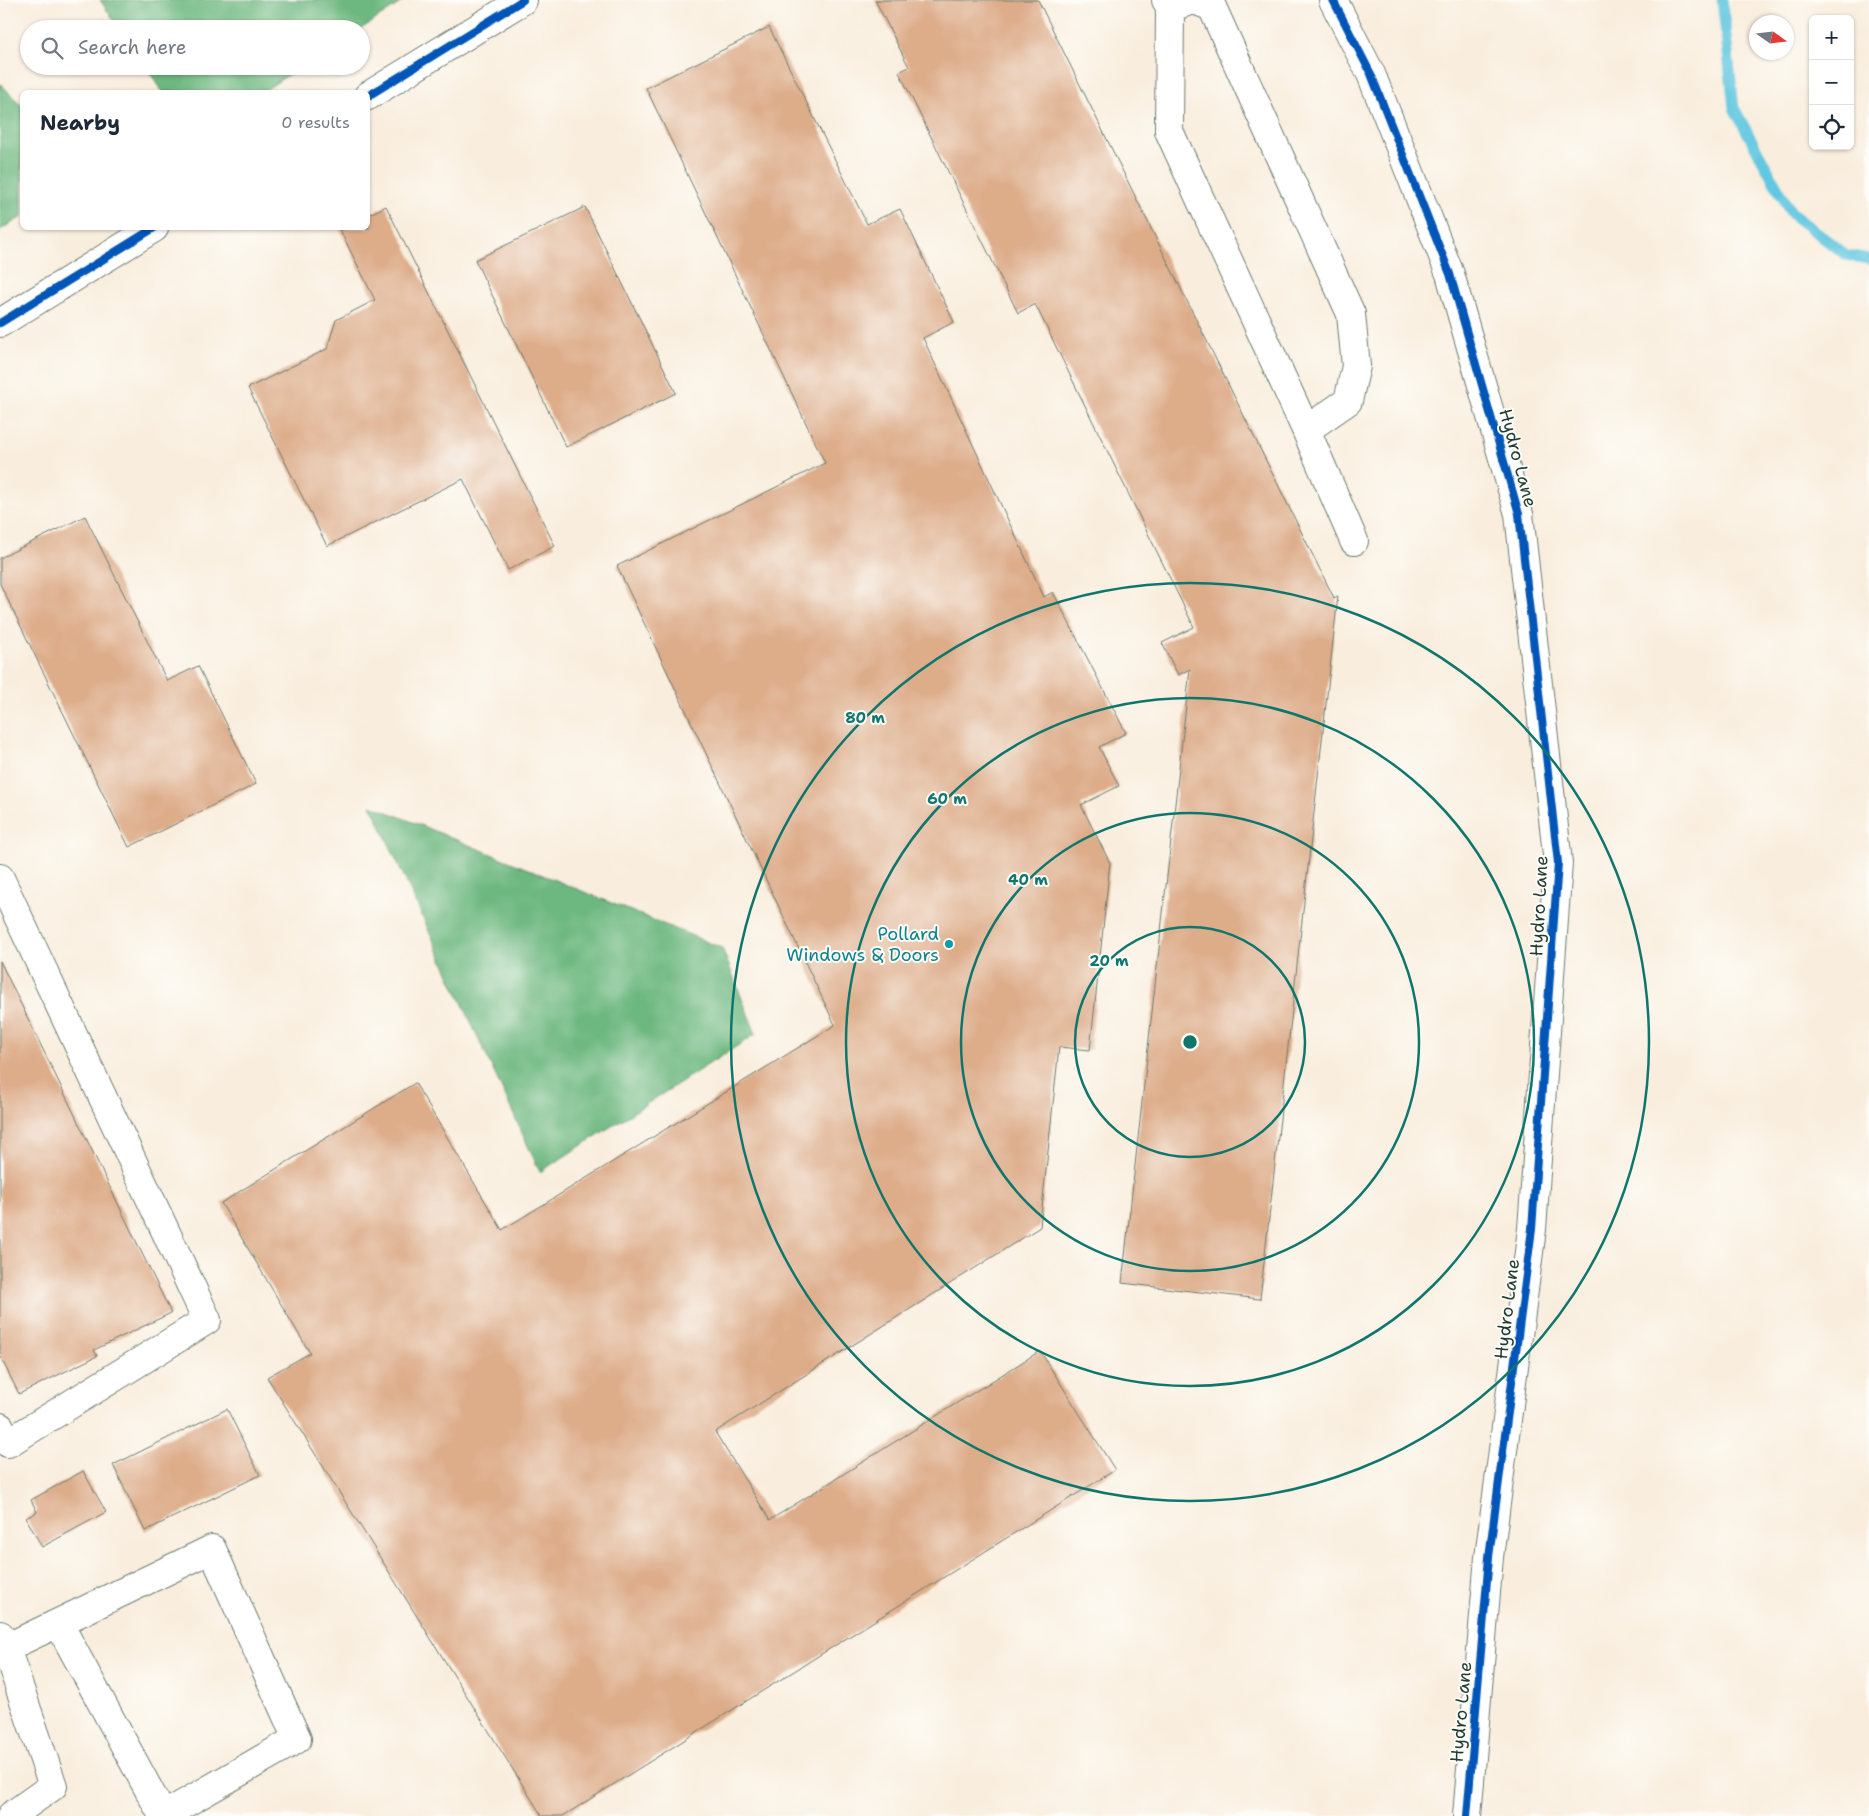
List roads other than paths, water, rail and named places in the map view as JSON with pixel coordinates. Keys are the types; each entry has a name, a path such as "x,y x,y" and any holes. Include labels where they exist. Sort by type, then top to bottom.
{"street":[{"path":"370,95 523,0"},
{"path":"1306,430 1348,401 1356,366 1351,314 1212,8 1194,0 1168,4 1169,131 1306,430 1354,541"},
{"name":"Hydro Lane","path":"1333,0 1371,74 1450,274 1518,514 1558,863 1532,1229 1489,1557 1467,1816"},
{"path":"0,323 151,230"},
{"path":"0,878 207,1320 8,1443 0,1428"},
{"path":"11,1816 53,1786 3,1642 59,1624 212,1549 298,1739 163,1816 59,1624"}],"waterway":[{"path":"1722,0 1734,108 1792,214 1846,255 1869,259"}],"place":[{"name":"Pollard Windows & Doors","path":"949,944"}]}
